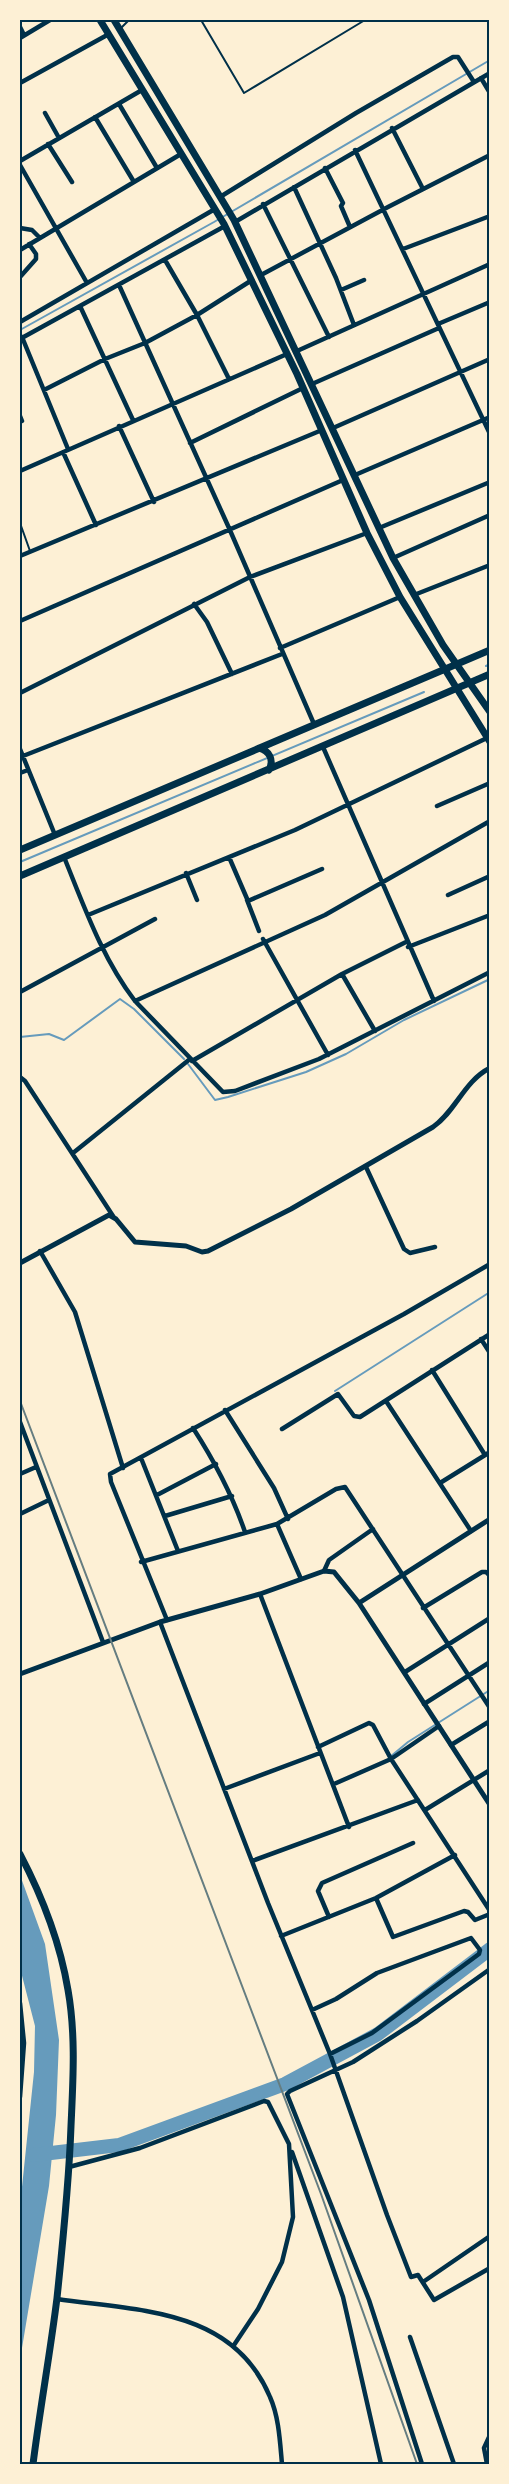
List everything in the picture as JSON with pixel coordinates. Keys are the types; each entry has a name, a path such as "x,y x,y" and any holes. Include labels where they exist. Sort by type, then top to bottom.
{"main road":[{"path":"100,20 225,225 297,374 367,533 400,597 488,740"},
{"path":"114,20 234,221 393,558 489,712"},
{"path":"291,362 297,363 298,355"},
{"path":"297,374 300,369 306,370"},
{"path":"20,850 262,749 314,724 489,650"},
{"path":"20,876 489,674"},
{"path":"262,749 270,756 270,767"},
{"path":"20,1854 51,1925 69,1992 73,2071 69,2164 57,2299 33,2464"}],"street":[{"path":"20,27 22,37 50,20"},
{"path":"20,83 109,34"},
{"path":"220,197 453,57 458,57 473,79"},
{"path":"234,221 473,79 481,78 489,73"},
{"path":"481,78 489,93"},
{"path":"87,283 20,163 48,144 142,90"},
{"path":"119,104 157,168"},
{"path":"45,113 59,138"},
{"path":"95,117 134,182"},
{"path":"392,128 423,189"},
{"path":"48,144 72,182"},
{"path":"355,150 489,434"},
{"path":"20,250 181,154"},
{"path":"261,275 382,209 489,155"},
{"path":"325,168 343,203 341,206 350,227"},
{"path":"20,180 26,176"},
{"path":"294,187 341,290 354,325"},
{"path":"263,204 329,337"},
{"path":"20,322 216,210"},
{"path":"403,249 489,216"},
{"path":"96,525 65,450 44,390 21,338 225,225"},
{"path":"20,228 32,230 40,238"},
{"path":"20,277 36,259 29,244"},
{"path":"165,260 197,315 229,380"},
{"path":"298,355 354,325 489,264"},
{"path":"44,390 105,359 145,343 197,315 252,280"},
{"path":"341,290 364,280"},
{"path":"119,285 229,528 314,724"},
{"path":"312,384 489,302"},
{"path":"80,306 134,420"},
{"path":"20,471 287,354"},
{"path":"333,428 489,359"},
{"path":"190,443 303,388"},
{"path":"355,475 489,417"},
{"path":"119,426 154,502"},
{"path":"20,556 207,480 322,430"},
{"path":"20,621 229,528 344,480"},
{"path":"379,528 489,482"},
{"path":"393,558 489,515"},
{"path":"20,693 250,577 367,533"},
{"path":"414,595 489,565"},
{"path":"280,648 400,597"},
{"path":"194,604 207,622 232,674"},
{"path":"23,756 282,654"},
{"path":"88,915 295,830 488,740"},
{"path":"323,747 347,805 384,882 407,945 434,1001"},
{"path":"20,749 55,835"},
{"path":"20,773 28,770"},
{"path":"437,806 489,783"},
{"path":"135,1001 263,941 325,915 489,821"},
{"path":"64,857 100,947 122,985 191,1060 221,1091 226,1093 328,1054 489,972"},
{"path":"228,857 260,931"},
{"path":"247,900 253,900 322,868"},
{"path":"186,873 197,900"},
{"path":"448,895 489,876"},
{"path":"74,1155 191,1060 342,974 407,945 489,915"},
{"path":"20,992 155,919"},
{"path":"263,941 328,1054"},
{"path":"342,974 375,1031"},
{"path":"20,1077 25,1080 113,1216 135,1242 186,1246 202,1252 291,1209 366,1167 446,1117 467,1087 489,1068"},
{"path":"366,1167 404,1249 410,1253 435,1247"},
{"path":"20,1263 105,1216 113,1216"},
{"path":"40,1251 75,1312 123,1468"},
{"path":"489,1264 404,1314 225,1410 123,1468 111,1472 110,1478 224,1789 331,2058 412,2278 418,2275 434,2300 489,2268"},
{"path":"282,1429 340,1394 357,1417 386,1401 489,1334"},
{"path":"481,1339 489,1353"},
{"path":"432,1370 487,1454 440,1483"},
{"path":"386,1401 471,1531"},
{"path":"225,1410 274,1488 288,1519"},
{"path":"20,1423 103,1642"},
{"path":"193,1428 216,1464 232,1496 245,1532"},
{"path":"141,1458 178,1551"},
{"path":"157,1495 216,1464"},
{"path":"20,1474 36,1467"},
{"path":"141,1562 277,1524 336,1489 347,1488 489,1708"},
{"path":"165,1516 232,1496"},
{"path":"20,1514 49,1500"},
{"path":"359,1603 489,1519"},
{"path":"277,1524 301,1579"},
{"path":"324,1571 329,1560 373,1529"},
{"path":"20,1674 128,1631 260,1594 324,1571 338,1574 405,1672 489,1805"},
{"path":"423,1608 483,1572 489,1576"},
{"path":"260,1594 349,1827"},
{"path":"405,1672 489,1618"},
{"path":"424,1704 489,1662"},
{"path":"451,1745 489,1721"},
{"path":"224,1789 319,1750 370,1723 489,1912 475,1920 464,1911 393,1937 376,1898"},
{"path":"334,1784 390,1758 437,1723"},
{"path":"425,1810 489,1770"},
{"path":"252,1861 418,1800"},
{"path":"329,1917 318,1891 322,1883 413,1843"},
{"path":"281,1936 376,1898 455,1855"},
{"path":"312,2010 336,1999 377,1973 471,1938 480,1950 479,1954 372,2033 331,2058"},
{"path":"422,2464 369,2300 287,2094 335,2072 381,2045 489,1969"},
{"path":"20,2003 22,2053 20,2097"},
{"path":"69,2164 140,2148 266,2100 289,2144 343,2297 381,2464"},
{"path":"234,2345 261,2303 286,2249 294,2212 289,2144"},
{"path":"423,2282 489,2236"},
{"path":"57,2299 174,2317 205,2327 234,2345 254,2368 271,2397 282,2464"},
{"path":"410,2337 454,2464"},
{"path":"487,2464 484,2448 489,2435"}],"lane":[{"path":"120,28 129,20"},
{"path":"201,20 244,93 365,20"},
{"path":"20,523 30,552"}],"water":[{"path":"20,1875 45,1944 59,2040 56,2115 49,2186 20,2360 20,2206 34,2072 35,2026 20,1968"}],"waterway":[{"path":"20,330 214,222 490,60"},
{"path":"486,666 490,664"},
{"path":"20,862 424,692"},
{"path":"188,1064 215,1100 228,1097 306,1072 346,1054 404,1020 490,979"},
{"path":"20,1037 49,1034 64,1040 120,999 134,1009 184,1059"},
{"path":"335,1391 490,1292"},
{"path":"390,1757 408,1742 490,1690"},
{"path":"34,2155 119,2145 285,2084 378,2034 490,1949"}],"railway":[{"path":"20,1401 321,2194 417,2464"}]}
